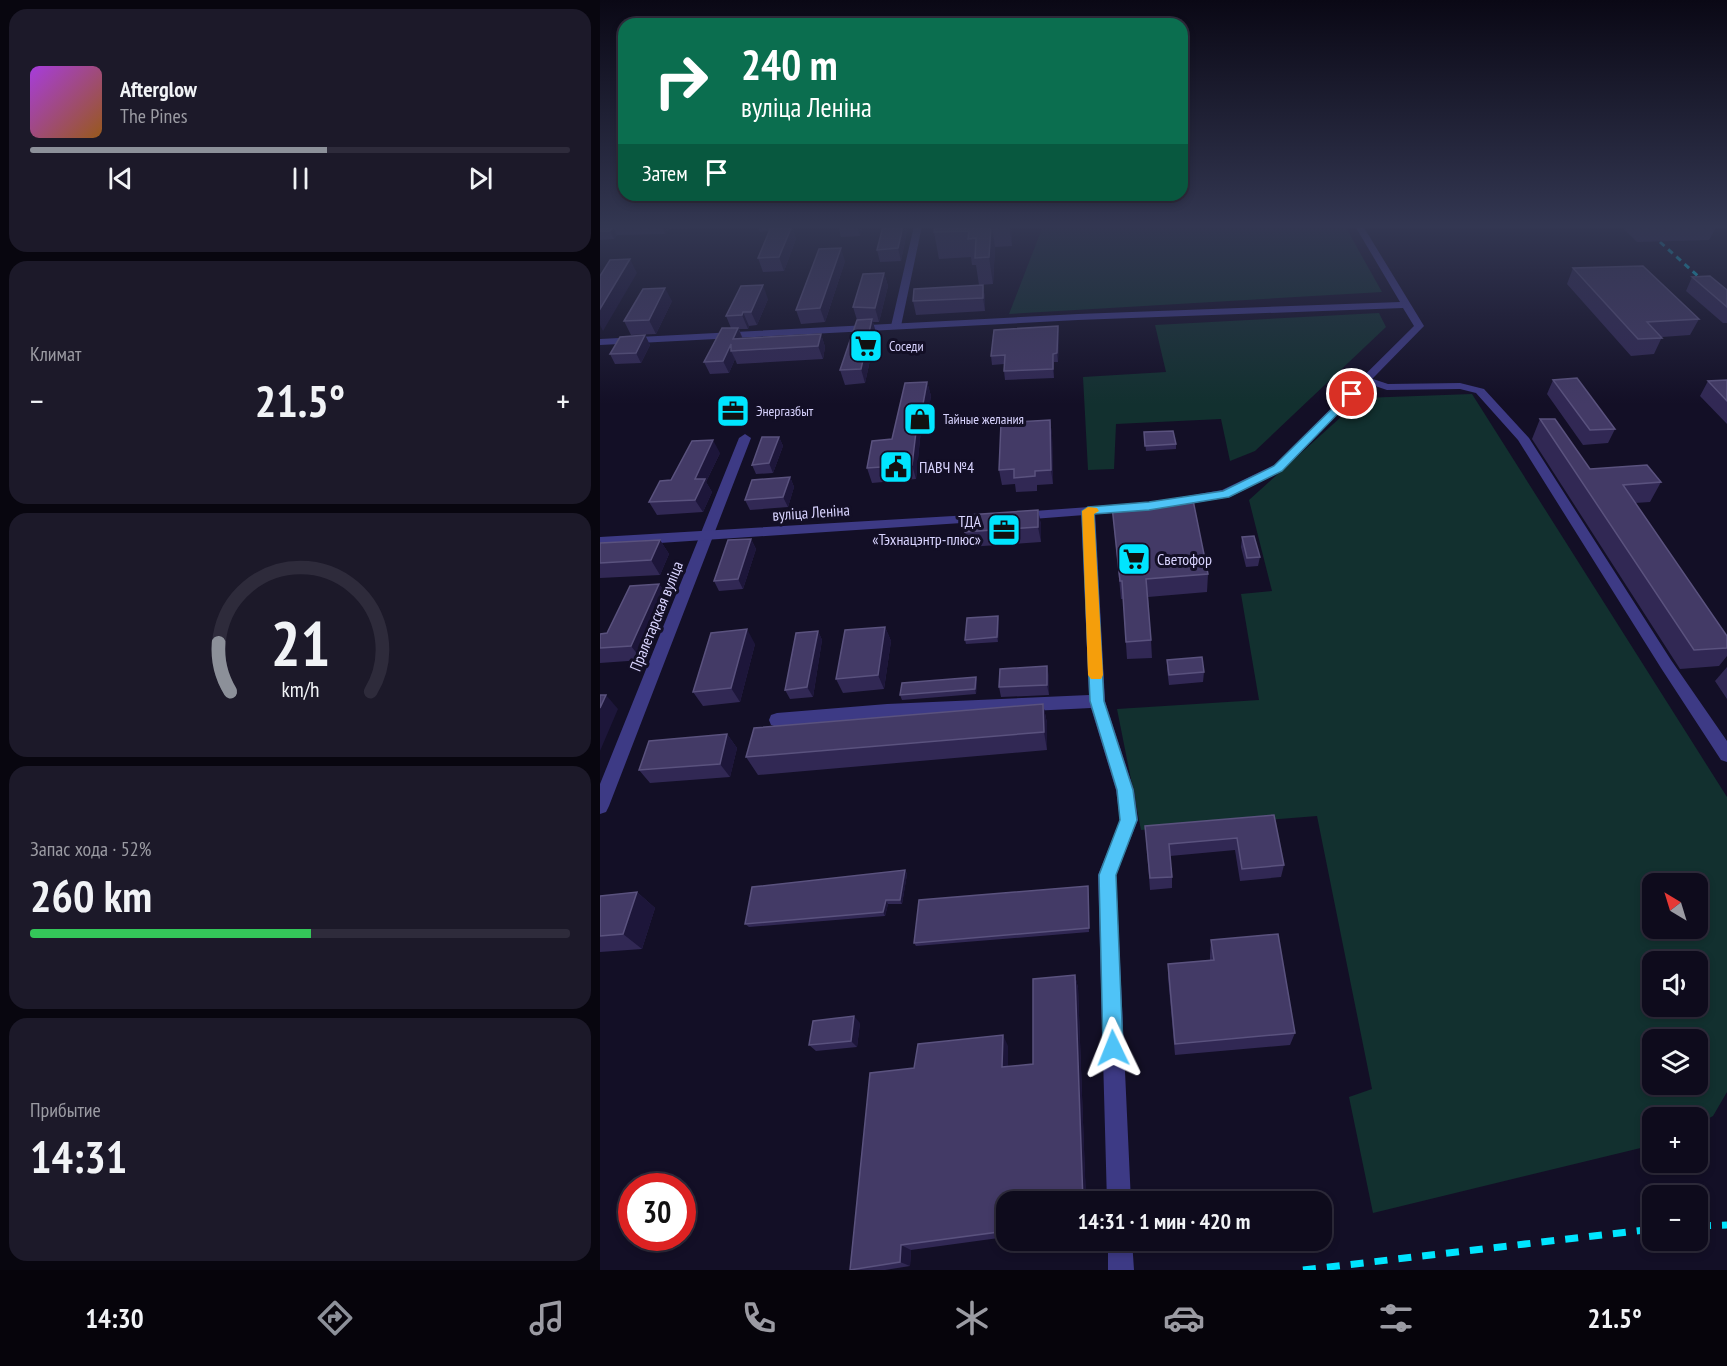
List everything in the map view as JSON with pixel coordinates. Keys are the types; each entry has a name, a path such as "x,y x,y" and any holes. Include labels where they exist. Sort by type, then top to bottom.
{"street":[{"path":"896,326 905,285"},
{"path":"600,342 1078,317 1406,305 1394,285"},
{"name":"вуліца Леніна","path":"600,542 1088,511 1149,506 1225,494 1278,468 1399,348 1419,326 1406,305"},
{"path":"1367,380 1387,387 1460,386 1480,391 1523,438 1659,654 1727,755"},
{"name":"Пралетарская вуліца","path":"600,807 745,438"},
{"path":"1088,511 1097,701 1125,790 1129,820 1107,875 1119,1191"},
{"path":"777,720 887,711 1097,701"},
{"path":"1120,1251 1121,1270"}],"green space":[{"path":"1020,285 1378,285 1382,292 1009,314"},
{"path":"1379,313 1386,327 1255,451 1230,461 1221,419 1116,424 1114,469 1088,470 1083,377 1166,372 1155,325"},
{"path":"1472,394 1727,797 1727,1092 1713,1116 1708,1119 1708,1107 1642,1107 1642,1148 1373,1213 1349,1097 1372,1089 1317,816 1141,830 1117,709 1259,700 1241,594 1272,591 1249,500 1362,398"}],"building":[{"path":"600,285 614,285 600,309"},
{"path":"763,285 751,312 726,316 741,286"},
{"path":"805,285 828,285 820,308 796,310"},
{"path":"860,285 881,285 875,308 853,307"},
{"path":"983,285 983,298 913,301 914,289"},
{"path":"1589,285 1663,285 1699,319 1647,322 1662,338 1638,339"},
{"path":"1702,285 1721,285 1727,290 1727,307"},
{"path":"665,288 649,320 624,321 643,289"},
{"path":"872,319 861,369 840,370 857,320"},
{"path":"1058,326 1057,353 1053,354 1053,369 1004,371 1005,355 991,356 994,330"},
{"path":"722,328 738,328 733,339 821,334 818,346 731,351 731,344 723,361 704,362"},
{"path":"645,335 636,353 610,354 620,337"},
{"path":"1577,378 1615,429 1590,430 1553,380"},
{"path":"1727,380 1727,401 1708,381"},
{"path":"927,382 921,415 918,415 912,465 867,468 872,441 892,439 905,383"},
{"path":"1540,419 1555,419 1590,469 1647,465 1661,482 1623,485 1727,636 1727,648 1694,650"},
{"path":"1050,420 1051,470 1035,471 1035,476 1014,478 1014,469 999,470 1001,423"},
{"path":"1173,431 1176,444 1145,446 1144,432"},
{"path":"762,437 779,437 769,463 752,465"},
{"path":"713,440 695,479 705,479 695,500 649,502 660,481 671,480 692,441"},
{"path":"790,477 783,497 745,500 752,480"},
{"path":"1193,500 1208,574 1146,579 1151,640 1126,642 1122,581 1120,581 1112,506"},
{"path":"1038,510 1038,527 965,532 967,515"},
{"path":"1254,536 1260,557 1247,558 1242,537"},
{"path":"751,539 738,579 714,581 728,540"},
{"path":"660,540 651,560 600,563 600,543"},
{"path":"659,584 631,646 600,648 600,634 607,633 630,586"},
{"path":"998,616 997,637 965,640 967,618"},
{"path":"885,627 878,675 836,679 845,630"},
{"path":"747,629 731,688 693,692 711,633"},
{"path":"818,631 807,687 785,690 796,633"},
{"path":"1202,657 1204,672 1169,675 1167,660"},
{"path":"1047,666 1047,685 999,687 1000,669"},
{"path":"976,677 975,689 900,695 902,683"},
{"path":"600,695 606,695 600,708"},
{"path":"1043,704 1044,732 746,757 754,728"},
{"path":"727,734 720,764 639,770 649,741"},
{"path":"1274,815 1284,865 1242,869 1237,838 1169,844 1172,877 1150,878 1145,826"},
{"path":"905,870 900,900 886,900 883,912 745,924 752,887"},
{"path":"1088,886 1089,928 914,943 919,900"},
{"path":"637,892 623,934 600,936 600,896"},
{"path":"1278,934 1295,1033 1175,1044 1168,964 1214,960 1211,940"},
{"path":"1075,975 1083,1191 996,1191 996,1232 901,1245 900,1262 850,1270 870,1073 914,1068 918,1044 1003,1035 1002,1067 1033,1064 1033,979"},
{"path":"854,1016 851,1041 809,1045 813,1021"}],"railway":[{"path":"1708,285 1727,302"},
{"path":"1708,1226 1727,1225"},
{"path":"1303,1270 1642,1230"}],"slow traffic":[{"path":"1093,511 1088,511 1096,675"}],"place":[{"name":"Соседи","path":"866,346"},
{"name":"Энергазбыт","path":"733,411"},
{"name":"Тайные желания","path":"920,419"},
{"name":"ПАВЧ №4","path":"896,467"},
{"name":"ТДА «Тэхнацэнтр-плюс»","path":"1004,530"},
{"name":"Светофор","path":"1134,559"}],"route":[{"path":"1113,1048 1107,875 1129,820 1125,790 1097,701 1088,511 1149,506 1225,494 1278,468 1352,394"}]}
